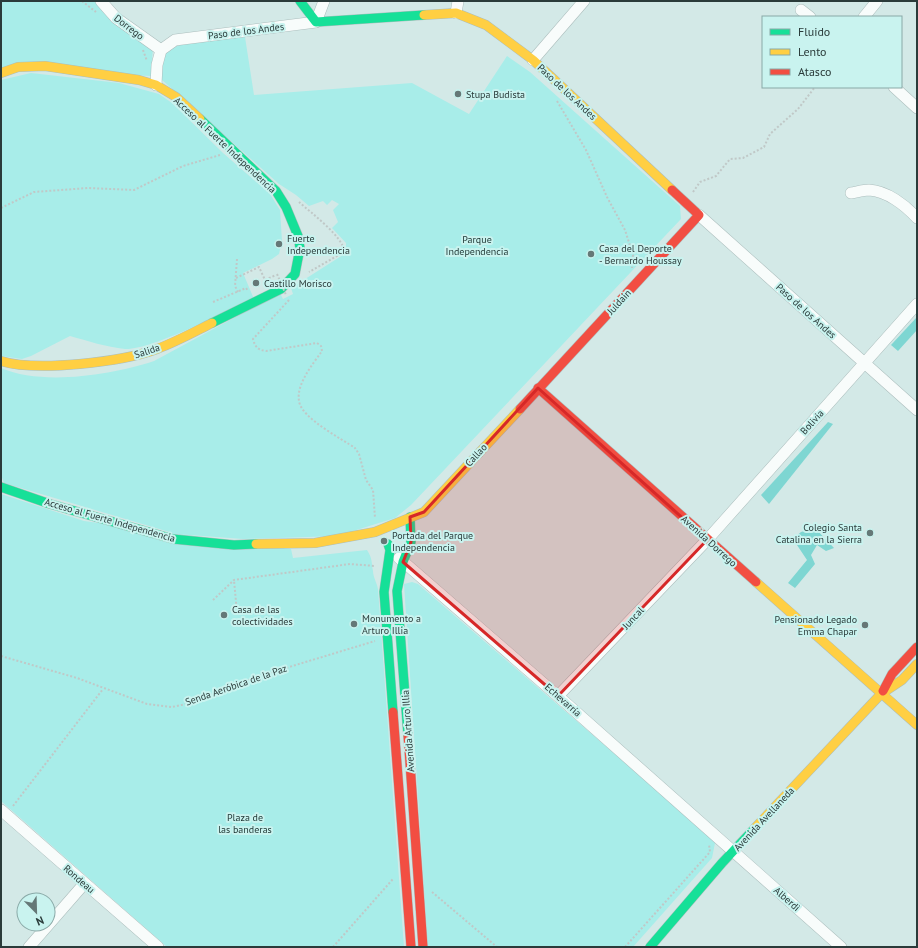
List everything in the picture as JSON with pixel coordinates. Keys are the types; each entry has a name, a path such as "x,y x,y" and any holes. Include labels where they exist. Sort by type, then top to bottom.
{"street":[{"name":"Dorrego","path":"101,1 116,18 161,50"},
{"path":"300,1 316,22"},
{"path":"316,22 324,1"},
{"path":"456,13 458,1"},
{"path":"533,60 584,1"},
{"path":"865,16 877,1"},
{"path":"800,10 809,16"},
{"name":"Paso de los Andes","path":"161,50 175,40 316,22 456,13 486,25 533,60 699,215 917,410"},
{"path":"156,85 157,65 161,50"},
{"name":"Acceso al Fuerte Independencia","path":"1,73 18,67 45,66 139,80 156,85 176,98 276,191 298,236 300,248 295,274 283,292"},
{"path":"895,88 917,108"},
{"path":"851,193 871,190 886,195 907,208 917,218"},
{"name":"Juldain","path":"538,388 699,215"},
{"name":"Salida","path":"1,361 11,364 31,366 65,365 134,356 157,349 283,292"},
{"name":"Bolivia","path":"707,540 917,304"},
{"name":"Callao","path":"410,517 424,512 538,388"},
{"name":"Avenida Dorrego","path":"538,388 707,540 917,725"},
{"name":"Acceso al Fuerte Independencia","path":"1,487 134,529 173,539 234,545 315,543 384,538 410,517"},
{"name":"Avenida Arturo Illia","path":"410,517 411,542 403,562 397,591 423,947"},
{"name":"Echevarría","path":"384,538 403,562 558,696 734,852"},
{"name":"Avenida Arturo Illia","path":"384,538 384,592 411,947"},
{"name":"Juncal","path":"558,696 707,540"},
{"path":"881,694 892,674 917,646"},
{"path":"881,694 902,680 917,664"},
{"name":"Avenida Avellaneda","path":"650,947 734,852 881,694"},
{"name":"Rondeau","path":"3,812 158,947"},
{"name":"Alberdi","path":"734,852 841,947"},
{"path":"29,947 84,884"}],"path":[{"path":"686,202 700,182 716,176 730,159 743,158 764,146 770,134 798,109 814,88"},
{"path":"555,99 586,150 606,197 625,230 633,255 631,289"},
{"path":"1,208 34,192 88,188 134,190 183,166 232,151"},
{"path":"296,200 339,239 344,247 344,252 307,274"},
{"path":"237,258 235,286 238,292"},
{"path":"236,278 259,267 264,280 277,274 283,292"},
{"path":"213,302 246,288"},
{"path":"294,295 253,339 255,345 260,350 266,351 316,343 321,346 322,350 301,388 298,400 300,407 314,420 355,448 359,454 366,480 373,490 384,538"},
{"path":"213,600 234,580 350,564 378,566"},
{"path":"231,610 237,613 234,580"},
{"name":"Senda Aeróbica de la Paz","path":"1,656 77,678 103,689 147,704 172,707 191,703 256,677 380,640"},
{"path":"3,812 103,689"},
{"path":"625,947 710,852 709,840"},
{"path":"332,947 396,875"},
{"path":"427,888 497,947"}],"highlighted area":[{"path":"538,388 707,540 558,696 403,562 411,542 410,517 424,512"}],"green space":[{"path":"1,1 97,1 153,47 151,76 1,69"},
{"name":"Parque Independencia","path":"245,37 254,95 412,83 469,114 507,56 530,72 680,206 681,219 411,505 395,518 337,536 243,539 176,534 4,483 1,475 1,368 36,376 56,377 118,371 154,361 280,293 283,299 293,294 291,288 346,253 346,243 332,228 338,222 333,210 339,204 332,200 327,205 323,201 309,206 279,184 161,79 163,58 166,52 171,48 191,43"},
{"path":"31,73 119,83 159,94 172,103 223,153 270,194 280,210 282,241 279,254 243,273 254,299 170,337 137,348 118,348 97,344 70,336 22,359 1,356 1,80"},
{"name":"Plaza de las banderas","path":"1,494 84,521 291,549 293,558 367,550 371,558 378,589 404,947 167,947 1,801"},
{"path":"412,582 418,584 712,838 715,843 712,858 633,947 428,947 404,584"}],"shaded area":[{"path":"917,317 917,330 898,351 891,345"},
{"path":"828,422 833,424 769,504 761,495"},
{"path":"815,528 834,548 826,551 817,545 811,555 815,564 795,588 788,583 807,560 793,539 801,532"}],"traffic: fast":[{"path":"300,1 316,22 424,15"},
{"path":"200,119 276,191 286,207 298,236 300,248 295,274 281,289 212,323"},
{"path":"1,487 50,504 173,539 234,545 256,544"},
{"path":"408,735 397,591 403,562 411,542 410,517"},
{"path":"388,544 390,550 384,592 393,712"},
{"path":"650,947 722,863 755,828"}],"traffic: slow":[{"path":"424,15 456,13 486,25 533,60 672,190"},
{"path":"1,73 18,67 45,66 139,80 156,85 176,97 200,119"},
{"path":"1,361 36,366 79,364 123,358 157,349 212,323"},
{"path":"256,544 315,543 375,532 424,512 520,409"},
{"path":"756,582 917,725"},
{"path":"755,828 881,694 902,680 917,664"}],"traffic: jam":[{"path":"520,409 699,215 672,190"},
{"path":"538,388 756,582"},
{"path":"883,691 892,674 917,647"},
{"path":"393,712 411,947"},
{"path":"408,735 423,947"}],"place":[{"name":"Stupa Budista","path":"458,94"},
{"name":"Fuerte Independencia","path":"279,244"},
{"name":"Casa del Deporte - Bernardo Houssay","path":"591,254"},
{"name":"Castillo Morisco","path":"256,283"},
{"name":"Colegio Santa Catalina en la Sierra","path":"870,533"},
{"name":"Portada del Parque Independencia","path":"384,541"},
{"name":"Casa de las colectividades","path":"224,615"},
{"name":"Monumento a Arturo Illia","path":"354,624"},
{"name":"Pensionado Legado Emma Chapar","path":"865,625"}]}
